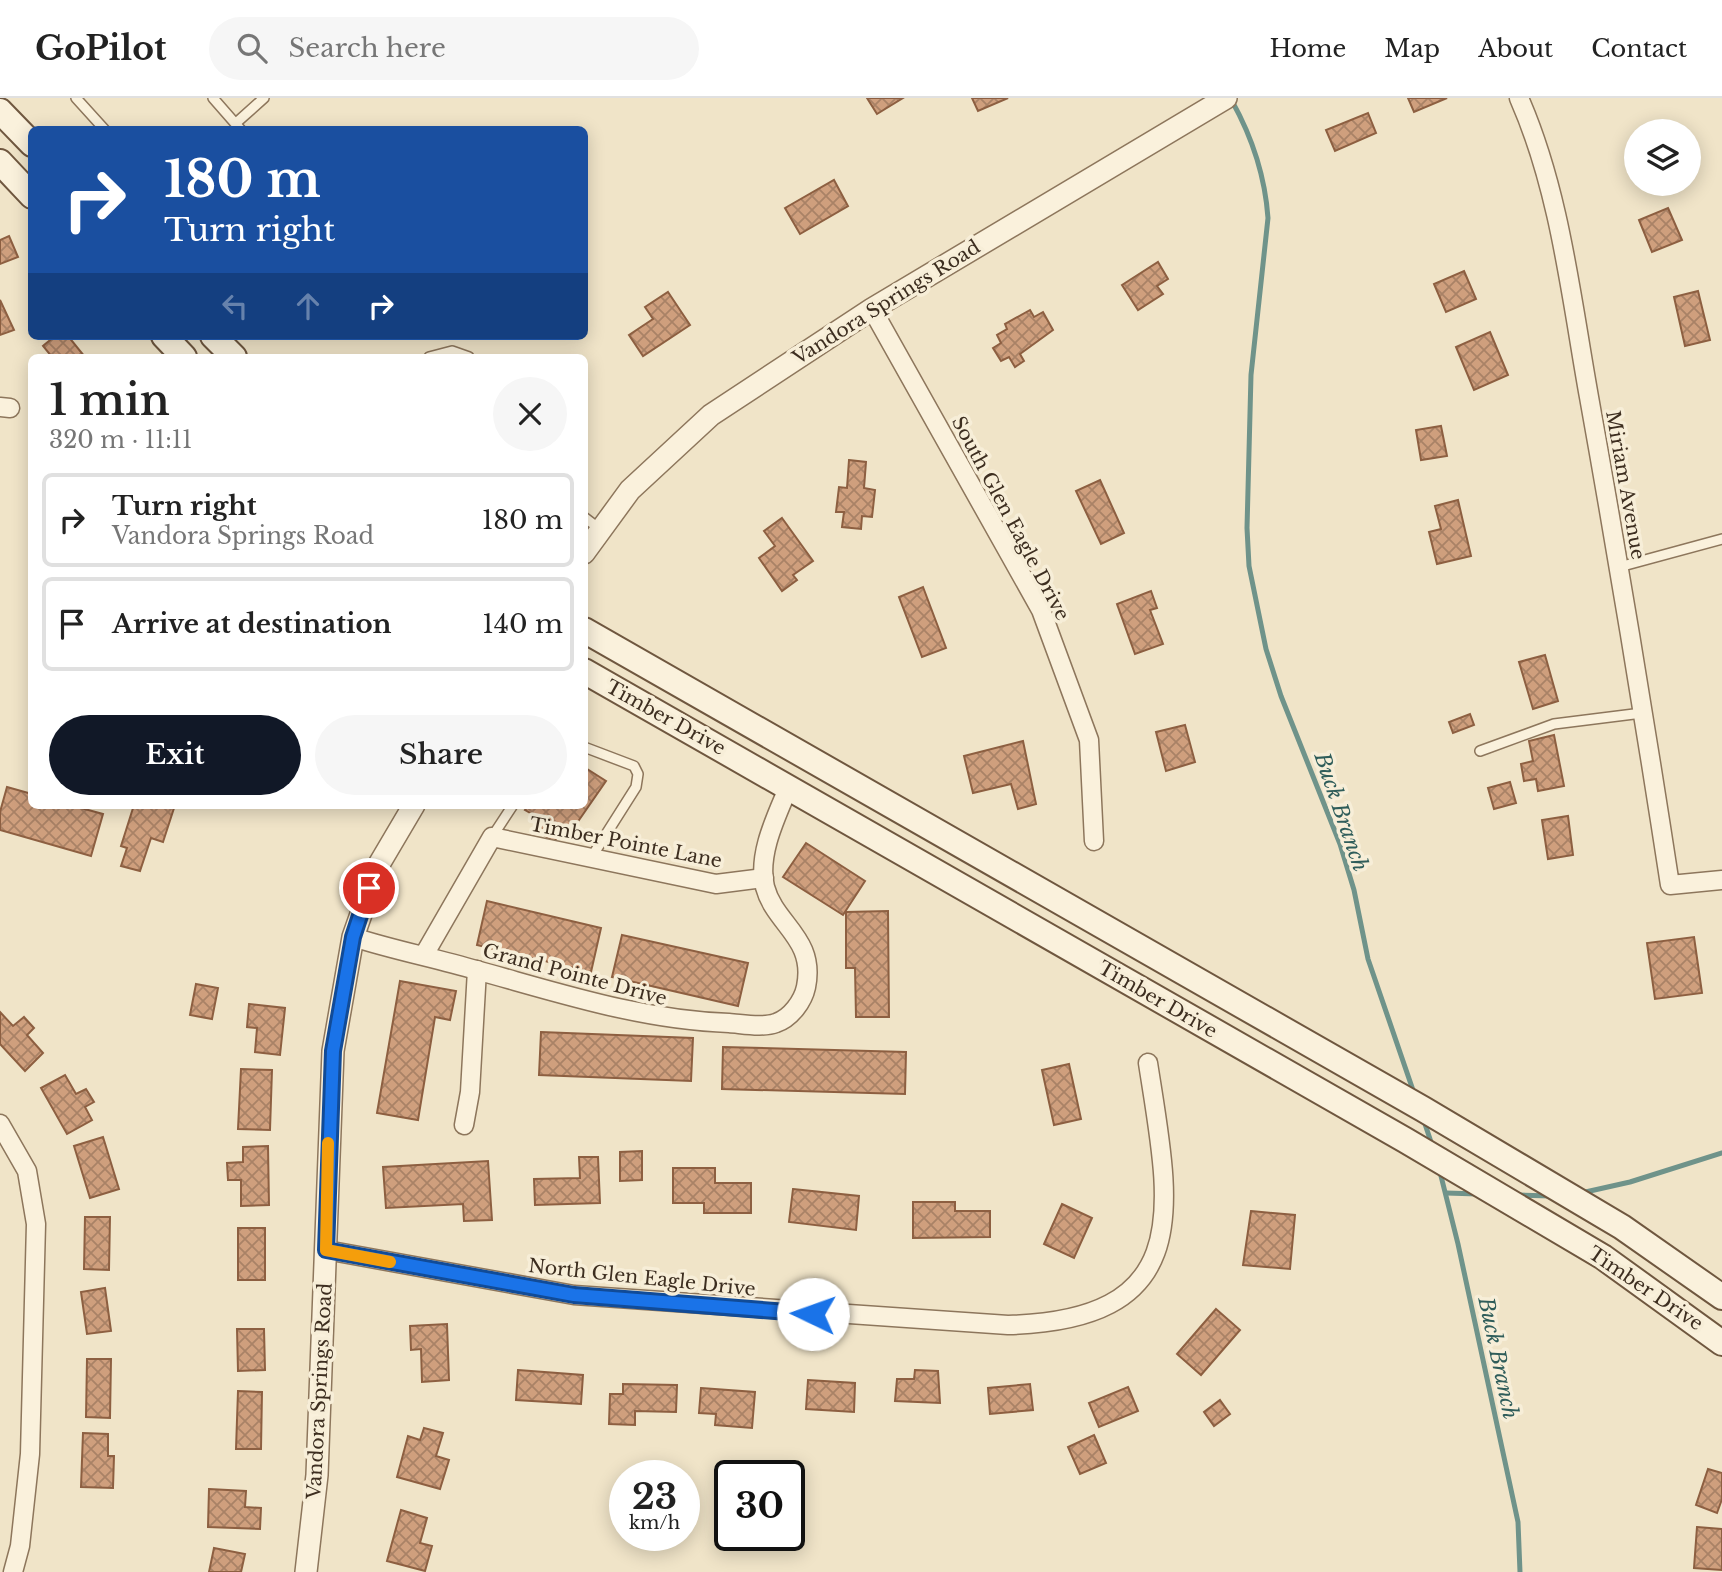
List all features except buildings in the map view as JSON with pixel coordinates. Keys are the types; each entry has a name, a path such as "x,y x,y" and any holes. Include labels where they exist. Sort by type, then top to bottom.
{"main road":[{"path":"0,111 28,140"},
{"path":"0,163 28,192"},
{"path":"168,340 181,354"},
{"path":"217,340 231,354"},
{"name":"Timber Drive","path":"588,632 1435,1116 1622,1227 1722,1297"},
{"name":"Timber Drive","path":"588,673 789,786 1591,1250 1722,1343"}],"street":[{"name":"Vandora Springs Road","path":"593,523 710,415 872,309 1226,98"},
{"name":"Miriam Avenue","path":"1519,98 1535,134 1560,233 1619,567 1670,884 1722,880"},
{"name":"South Glen Eagle Drive","path":"872,309 1041,610 1088,740 1094,841"},
{"path":"764,878 771,828 789,786"},
{"name":"Vandora Springs Road","path":"306,1572 317,1475 333,1051 353,937 378,866 412,809"},
{"path":"424,956 492,837"},
{"name":"Timber Pointe Lane","path":"492,837 716,884 764,878"},
{"name":"Grand Pointe Drive","path":"353,937 623,1012 681,1022 776,1023 803,998 807,974 803,950 795,933 771,901 764,878"},
{"path":"464,1125 470,1092 477,970"},
{"name":"North Glen Eagle Drive","path":"326,1250 513,1285 631,1301 1008,1325 1044,1324 1084,1317 1109,1306 1138,1281 1162,1239 1165,1173 1148,1063"},
{"path":"0,1124 27,1171 36,1224 30,1454 20,1546 13,1572"}],"lane":[{"path":"76,98 101,126"},
{"path":"212,98 238,126 264,98"},
{"path":"440,354 452,351 460,354"},
{"path":"1619,567 1722,540"},
{"path":"1480,751 1554,724 1642,713"},
{"path":"588,748 634,765 638,774 636,787 592,858"},
{"path":"492,837 510,809"}],"waterway":[{"name":"Buck Branch","path":"1232,101 1256,157 1268,218 1251,375 1247,528 1249,566 1266,649 1281,696 1340,844 1354,890 1368,959 1415,1096"},
{"name":"Buck Branch","path":"1423,1118 1432,1145"},
{"path":"1581,1193 1630,1182 1722,1153"},
{"name":"Buck Branch","path":"1439,1168 1518,1522 1520,1572"},
{"path":"1446,1193 1478,1194"},
{"path":"1519,1195 1551,1196"}],"slow traffic":[{"path":"328,1143 326,1250 390,1262"}],"route":[{"path":"369,888 353,937 333,1051 327,1153 326,1250 574,1295 813,1314"}]}
